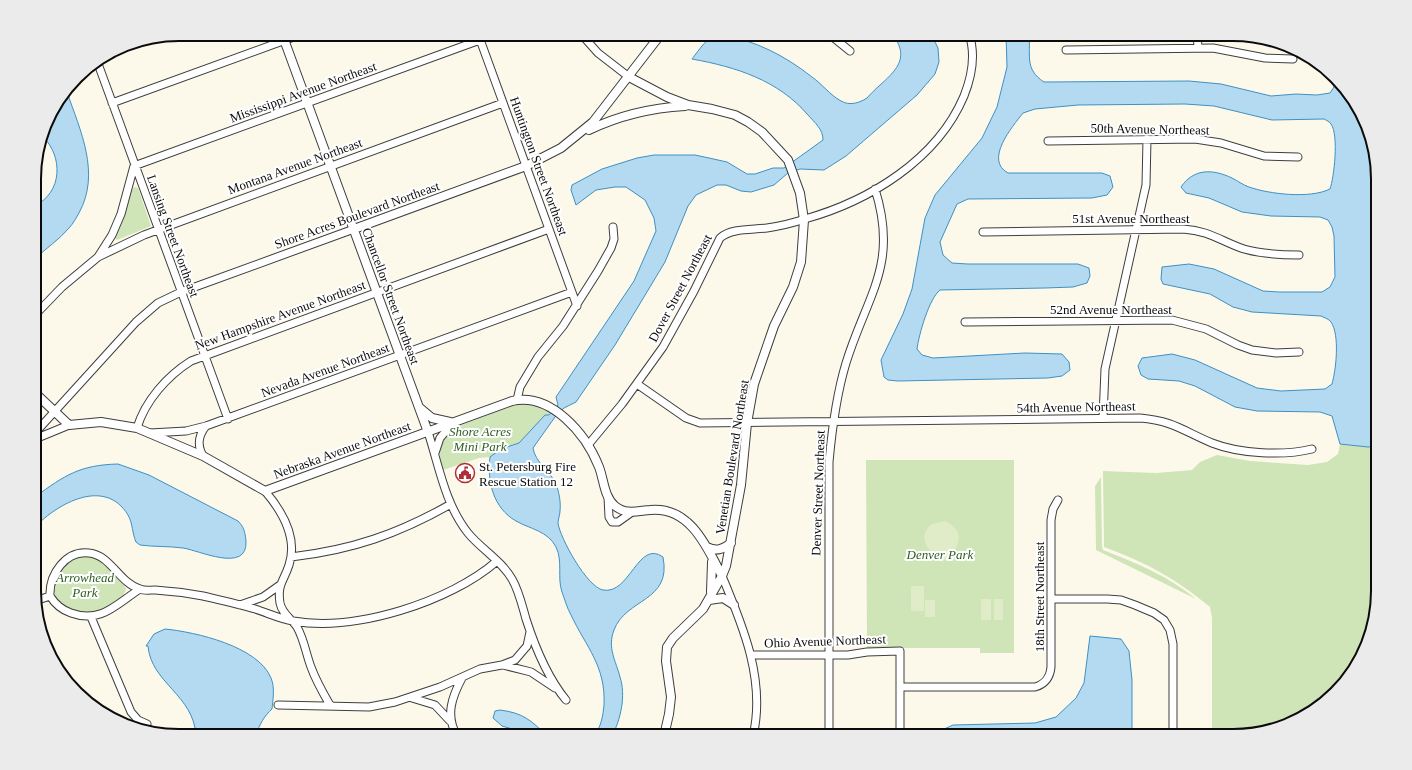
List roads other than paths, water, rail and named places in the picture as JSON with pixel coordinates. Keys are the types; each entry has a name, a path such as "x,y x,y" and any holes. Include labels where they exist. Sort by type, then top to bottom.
{"street":[{"path":"112,103 274,41"},
{"name":"Chancellor Street Northeast","path":"285,41 307,104 428,432"},
{"name":"Mississippi Avenue Northeast","path":"134,166 307,104 469,41"},
{"name":"Huntington Street Northeast","path":"480,41 577,306"},
{"name":"Venetian Boulevard Northeast","path":"587,41 598,53 629,77 656,92 688,105 735,115 762,132 788,160 795,175 800,193 804,220 802,251 798,274 765,350 754,384 747,423 741,485 731,542 722,576 709,600 697,616 673,638 667,647 666,661 671,697 665,729"},
{"name":"Shore Acres Boulevard Northeast","path":"41,427 136,322 158,304 181,292 526,166 562,148 581,134 593,122 656,41"},
{"path":"838,41 850,51"},
{"name":"Dover Street Northeast","path":"588,445 637,384 678,320 720,238 728,233 766,228 804,220 844,205 875,189 902,171 926,151 953,118 968,85 971,72 973,50 971,41"},
{"path":"1198,41 1198,47"},
{"path":"1066,50 1198,47 1213,48 1264,58 1293,59"},
{"name":"Lansing Street Northeast","path":"99,66 134,166 228,418"},
{"name":"Montana Avenue Northeast","path":"41,309 62,287 98,257 158,229 503,103"},
{"name":"Venetian Boulevard Northeast","path":"581,134 630,114 651,109 688,105"},
{"path":"1103,418 1105,369 1146,185 1147,139"},
{"name":"50th Avenue Northeast","path":"1048,141 1147,139 1208,140 1264,156 1298,157"},
{"name":"Montana Avenue Northeast","path":"98,257 112,235 121,214 134,166"},
{"name":"Denver Street Northeast","path":"829,729 829,462 832,422 846,363 873,296 881,270 883,226 875,189"},
{"path":"613,227 614,239 611,248 577,306 538,357 520,387 517,400 525,399 539,402 562,416 578,431 588,445 600,468 608,497 608,517 612,522 618,522 632,512"},
{"name":"New Hampshire Avenue Northeast","path":"137,428 144,412 162,386 182,366 204,355 549,229"},
{"name":"51st Avenue Northeast","path":"984,232 1137,229 1197,230 1215,235 1254,252 1275,255 1299,255"},
{"name":"Nevada Avenue Northeast","path":"150,433 186,430 206,426 572,292"},
{"name":"52nd Avenue Northeast","path":"965,322 1157,319 1184,322 1206,329 1231,342 1252,350 1299,352"},
{"name":"54th Avenue Northeast","path":"637,384 690,421 707,423 1140,418 1165,421 1210,442 1236,451 1301,452 1312,449"},
{"path":"41,399 69,425"},
{"name":"Nebraska Avenue Northeast","path":"265,491 517,400"},
{"path":"418,405 432,418 441,421 453,422"},
{"path":"41,436 69,425 101,422 137,428 203,456 265,491 280,511 287,526 291,541 291,556 289,565 280,585 279,596 283,612 293,621 301,635 318,684 330,705"},
{"path":"435,455 440,438 453,422"},
{"path":"203,456 199,441 201,432 206,426"},
{"path":"428,432 451,504 469,534 512,578 520,596 530,632 557,689 566,700"},
{"path":"608,497 619,509 632,512 658,509 679,515 695,529 707,547 722,576 734,605 750,655 758,700 754,729"},
{"name":"18th Street Northeast","path":"900,687 1035,687 1046,680 1050,672 1051,520 1053,509 1058,500"},
{"path":"291,556 331,551 377,540 413,525 451,504"},
{"path":"707,547 712,549 721,549 731,542"},
{"path":"140,589 113,609 91,617 81,616 64,610 58,606 50,596 50,582 58,568 71,557 84,552 97,554 102,557 118,575 140,589 200,596 240,605 293,621 327,622 358,620 398,611 449,591 477,575 497,561"},
{"path":"712,557 713,582 709,600 723,598 734,605"},
{"path":"240,605 263,597 280,585"},
{"path":"41,599 50,596"},
{"path":"1051,599 1121,600 1154,613 1164,620 1170,630 1173,644 1173,729"},
{"path":"91,617 130,712 138,720 147,724"},
{"path":"502,665 520,656 527,646 530,632"},
{"name":"Ohio Avenue Northeast","path":"750,655 848,655 867,652 900,651 900,687"},
{"path":"278,705 369,707 410,698 462,678 487,666 502,665 531,672 557,689"},
{"path":"451,723 450,715 453,696 462,678"},
{"path":"900,687 900,729"},
{"path":"410,698 420,699 435,705 451,723 454,729"}],"water":[{"path":"707,41 746,41 758,45 791,62 812,77 837,99 844,103 851,104 867,98 895,69 901,54 896,41 934,41 938,48 939,62 935,74 917,95 846,156 824,170 800,169 788,173 774,185 751,192 741,191 726,185 717,185 696,195 688,206 665,262 615,345 576,402 564,408 555,417 533,448 537,458 556,484 560,497 558,523 569,550 582,571 597,587 603,590 612,589 620,584 647,555 654,553 663,557 664,572 661,583 655,591 628,611 614,630 611,643 622,684 622,707 615,729 598,729 604,709 602,679 594,657 567,607 560,581 558,552 553,542 548,537 516,521 508,516 502,509 493,493 489,466 490,457 501,449 519,443 545,415 549,415 558,405 556,397 634,281 656,231 654,218 645,200 626,187 596,190 576,205 571,190 572,185 602,169 637,158 654,155 695,155 727,162 747,174 755,174 773,168 784,168 823,140 820,129 808,115 796,103 770,84 740,71 692,59"},
{"path":"1006,41 1029,41 1031,67 1038,77 1044,82 1189,81 1221,84 1271,96 1296,94 1317,95 1330,93 1334,85 1337,88 1353,110 1361,126 1370,161 1371,447 1340,444 1332,416 1320,412 1257,411 1235,407 1195,386 1179,381 1148,379 1141,375 1138,366 1142,358 1172,354 1195,360 1257,388 1281,391 1325,389 1332,384 1336,362 1336,335 1331,322 1328,319 1321,316 1252,312 1233,307 1210,294 1163,284 1161,279 1162,267 1189,264 1214,269 1263,291 1322,292 1330,287 1335,277 1334,236 1332,227 1328,220 1320,217 1271,216 1242,212 1209,198 1186,193 1181,187 1192,176 1198,173 1211,172 1225,175 1249,187 1267,192 1301,195 1322,192 1330,189 1334,166 1335,137 1331,124 1324,119 1272,120 1214,106 1185,104 1078,105 1035,109 1023,113 1002,143 999,152 1001,167 1008,173 1102,173 1110,176 1113,187 1107,195 1092,198 968,199 957,204 940,242 943,255 952,263 1078,264 1089,268 1090,276 1087,283 1073,287 940,290 928,309 922,326 917,349 922,355 933,358 1025,353 1062,354 1069,362 1070,370 1062,376 1048,378 898,381 888,380 884,377 881,360 903,314 912,289 925,218 935,195 982,138 997,107 1007,67"},
{"path":"68,96 86,152 88,183 85,198 74,221 61,236 41,254 41,202 50,192 55,183 57,174 57,164 50,145 47,141 51,126"},
{"path":"118,464 149,475 238,521 242,525 245,532 246,541 244,551 239,556 221,558 183,548 140,545 136,542 128,515 118,504 107,497 95,496 82,498 68,503 41,522 41,493 64,477 93,466"},
{"path":"165,629 192,633 208,637 240,649 253,657 264,667 271,678 273,685 272,709 262,720 259,729 194,729 188,710 181,699 156,670 151,659 148,646 146,646 154,634"},
{"path":"1090,636 1121,639 1129,651 1132,680 1132,729 944,729 953,725 1035,723 1056,717 1076,698 1084,683"},
{"path":"495,711 508,711 521,715 539,729 512,729 502,726 493,718"}],"place":[{"name":"St. Petersburg Fire Rescue Station 12","path":"465,473"}],"park label":[{"name":"Shore Acres Mini Park","path":"480,438"},
{"name":"Denver Park","path":"940,554"},
{"name":"Arrowhead Park","path":"85,584"}]}
